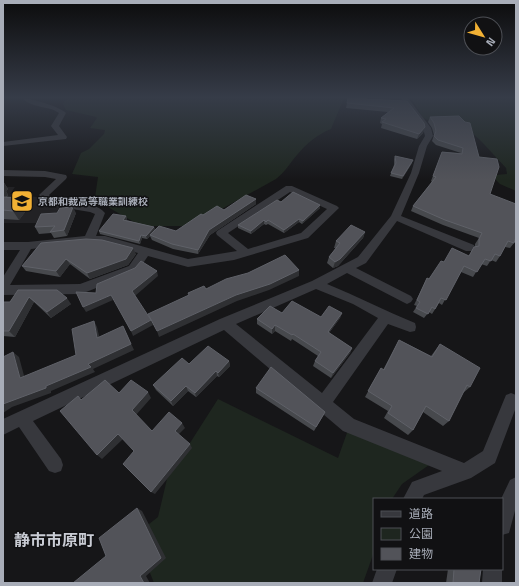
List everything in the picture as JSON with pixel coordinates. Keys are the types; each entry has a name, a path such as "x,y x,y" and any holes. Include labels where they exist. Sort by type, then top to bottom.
{"street":[{"path":"3,144 63,137 55,125"},
{"path":"3,428 224,323 316,284 362,260 395,217 416,173 423,146 429,136 425,125"},
{"path":"3,173 45,174 62,177 44,195 51,203 92,209 100,213 89,239"},
{"path":"3,246 28,246 89,239 105,240 188,263 246,253 304,236 334,208 289,188 221,233 246,253"},
{"path":"395,217 470,248"},
{"path":"3,288 28,246"},
{"path":"3,288 81,289 133,269 145,252"},
{"path":"347,268 407,299"},
{"path":"316,284 358,301 386,317 410,327"},
{"path":"323,404 386,317"},
{"path":"224,323 349,425 465,472"},
{"path":"413,498 418,488 465,472 489,457 511,400 516,403"},
{"path":"22,418 55,465"},
{"path":"503,522 507,506 516,486"},
{"path":"382,583 386,570"},
{"path":"492,583 493,570"}],"shaded area":[{"name":"京都和裁高等職業訓練校","path":"3,187 15,187 10,194 37,197 44,205 61,207 62,209 36,223 3,223"}],"green space":[{"path":"92,125 333,125 331,129 308,143 276,179 191,226 141,226 106,206 94,204 98,177 72,174 81,153 89,149 104,134 105,130 90,128"},
{"path":"446,125 516,125 516,191 500,184 496,180 496,175 507,174 506,168 471,132"},
{"path":"218,399 338,458 348,430 429,465 402,484 393,498 373,498 373,555 363,583 154,583 135,535 158,517 167,479"}],"building":[{"path":"392,125 425,125 425,127 419,134"},
{"path":"435,125 471,125 479,157 497,159 499,167 490,194 516,204 516,237 514,243 508,241 500,256 495,254 491,261 485,259 477,272 464,266 446,300 441,298 435,309 432,307 428,314 416,308 420,302 417,300 427,278 429,279 441,261 444,262 452,248 469,256 474,247 479,246 479,239 482,233 445,220 413,206 436,177 433,176 442,152 462,154 463,148 438,140 434,136 436,131"},
{"path":"395,156 413,160 403,176 391,173 396,163"},
{"path":"293,192 320,205 303,221 299,219 284,230 268,220 266,222 264,220 251,231 238,225 277,200 281,202"},
{"path":"246,195 256,199 209,230 198,250 172,244 150,235 159,226 176,231 201,214 203,215 217,206 224,210"},
{"path":"3,197 24,198 13,211 3,210"},
{"path":"73,207 64,230 50,232 55,226 35,227 41,214 57,213 60,208"},
{"path":"113,214 126,216 123,220 154,227 146,236 141,235 139,241 99,231"},
{"path":"351,225 365,232 340,259 335,262 329,257 340,243 336,241"},
{"path":"86,239 102,240 133,248 126,259 87,273 66,259 56,271 22,266 41,243"},
{"path":"285,255 299,270 270,284 236,295 157,331 148,314 189,295 188,293 204,286 206,289 226,279 248,273"},
{"path":"141,261 157,271 132,291 151,320 131,331 111,295 83,307 76,292 96,293 97,284 135,268"},
{"path":"18,290 57,290 67,298 47,312 29,297 9,331 3,331 3,302 10,302"},
{"path":"292,301 321,317 329,306 342,313 328,332 352,348 333,373 315,361 321,352 293,334 292,335 275,325 272,329 257,319 270,306 282,313"},
{"path":"94,321 97,338 123,326 131,344 88,364 91,367 46,386 46,388 3,404 3,357 13,352 20,378 76,355 72,329"},
{"path":"399,340 432,357 440,344 480,368 470,387 467,385 449,421 426,406 413,430 388,413 392,406 368,391 381,368 384,370"},
{"path":"208,346 229,361 218,373 216,371 195,393 186,386 171,401 153,385 182,358 189,364"},
{"path":"271,367 325,412 316,427 256,388"},
{"path":"105,380 119,393 131,380 148,392 132,410 152,431 169,412 182,423 175,431 190,444 151,492 123,464 134,451 118,434 97,455 60,411 78,396 81,400"},
{"path":"137,508 161,558 140,576 144,583 73,583 106,556 99,538"},
{"path":"454,570 481,570 479,583 453,583"}],"place":[{"name":"京都和裁高等職業訓練校","path":"22,201"}],"district":[{"name":"静市市原町","path":"54,540"}]}
